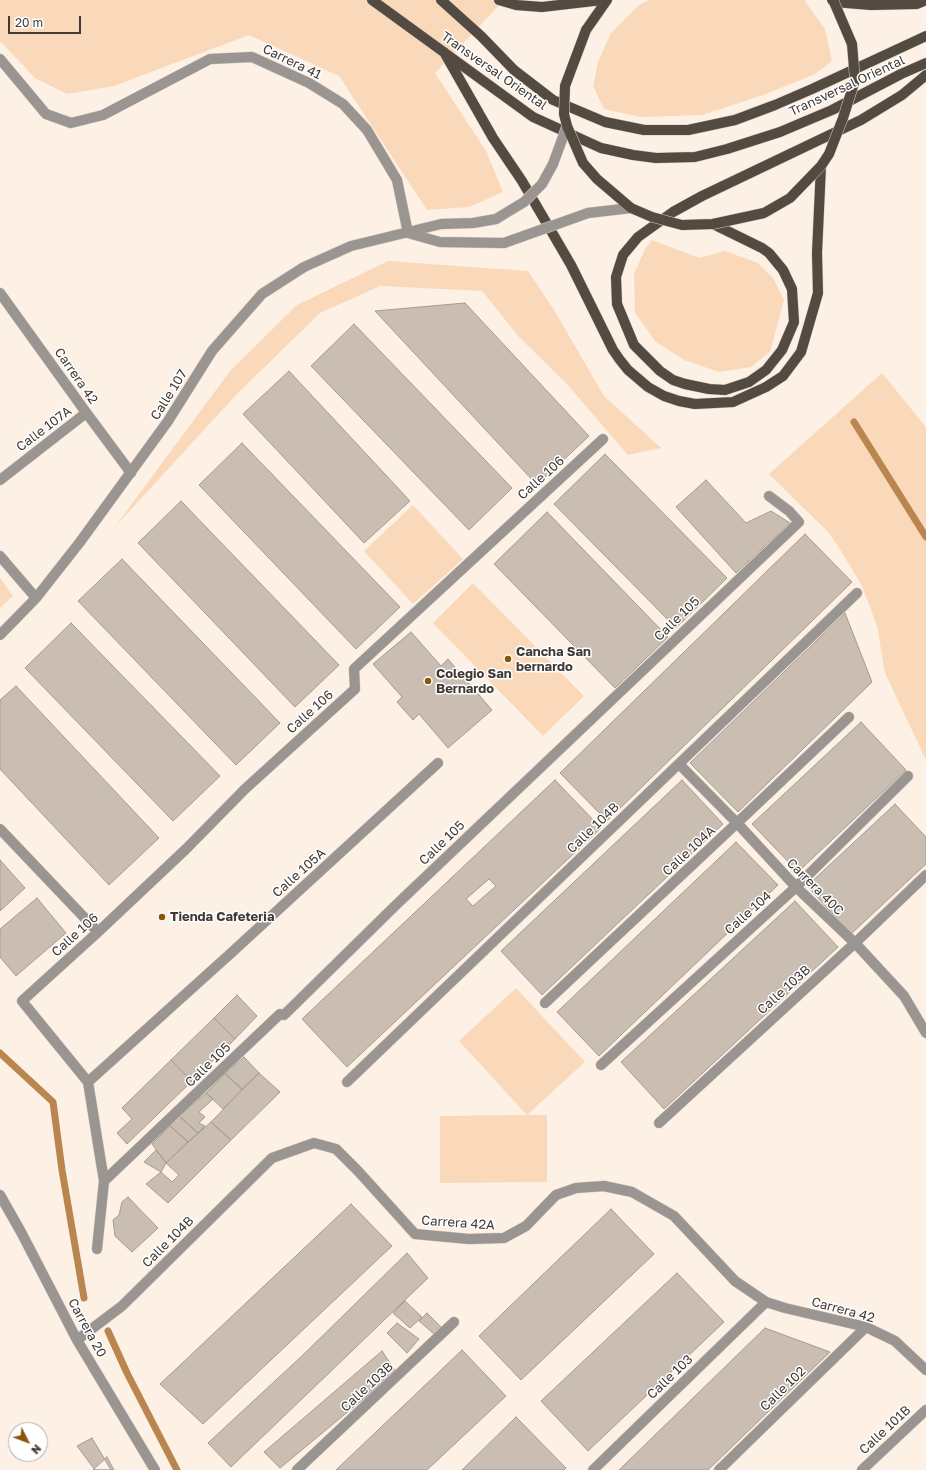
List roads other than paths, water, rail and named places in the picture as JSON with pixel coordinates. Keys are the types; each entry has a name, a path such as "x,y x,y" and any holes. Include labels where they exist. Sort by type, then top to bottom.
{"main road":[{"name":"Transversal Oriental","path":"372,0 533,117 601,148 656,158 696,157 780,132 832,110 901,74 926,63"},
{"name":"Transversal Oriental","path":"441,0 481,36 514,70 553,100 605,122 644,130 688,130 734,120 775,105 812,89 926,36"},
{"path":"499,0 516,5 542,6 602,0"},
{"path":"607,0 586,30 564,86 564,114 567,126 583,162 597,179 631,208 652,217 682,225 713,224 764,213 790,198 821,166 829,154 843,118 855,80 852,44 833,1 871,5 921,2"},
{"path":"444,52 493,138 522,181 571,265 613,350 628,370 648,387 664,396 695,404 733,402 760,390 783,376 801,352 818,293 817,253 821,166"},
{"path":"713,224 762,248 769,253 782,270 792,289 794,322 782,350 766,370 749,382 725,390 710,389 674,380 660,371 634,345 617,304 616,276 623,255 638,237 674,212 702,196 861,120 902,95 926,75"}],"street":[{"name":"Carrera 41","path":"0,59 46,114 71,124 103,115 210,59 252,57 309,83 343,104 367,130 397,180 408,233"},
{"name":"Calle 107","path":"0,636 36,598 80,542 132,473 168,421 212,351 262,294 304,267 351,246 441,224 473,223 496,220 524,202 542,184 553,164 567,126"},
{"path":"408,233 440,242 504,243 588,213 631,208"},
{"name":"Carrera 42","path":"0,293 86,413 132,473"},
{"name":"Calle 107A","path":"0,480 86,413"},
{"name":"Calle 106","path":"88,1082 22,1001 186,849 245,789 355,689 354,669 603,439"},
{"name":"Calle 105","path":"104,1181 280,1014 284,1015 397,904 799,522 789,511 769,496"},
{"path":"0,556 36,598"},
{"name":"Calle 104B","path":"347,1082 857,593"},
{"name":"Calle 104A","path":"545,1003 737,824 849,716"},
{"name":"Calle 105A","path":"88,1082 438,763"},
{"name":"Carrera 40C","path":"679,764 796,887 855,943 904,996 926,1033"},
{"name":"Calle 104","path":"601,1065 796,887 908,776"},
{"path":"0,829 98,932"},
{"name":"Calle 103B","path":"659,1123 855,943 926,875"},
{"path":"88,1082 104,1181 97,1249"},
{"name":"Carrera 42A","path":"272,1158 314,1143 336,1149 415,1234 461,1238 504,1238 526,1226 556,1195 576,1188 604,1186 632,1192 674,1216 735,1280 766,1302"},
{"name":"Calle 104B","path":"77,1340 122,1306 272,1158"},
{"name":"Carrera 20","path":"0,1195 77,1340 155,1470"},
{"name":"Carrera 42","path":"766,1302 785,1308 866,1327 895,1341 926,1370"},
{"name":"Calle 103","path":"593,1470 766,1302"},
{"name":"Calle 103B","path":"297,1470 454,1322"},
{"name":"Calle 102","path":"719,1470 866,1327"},
{"name":"Calle 101B","path":"862,1470 926,1410"}],"waterway":[{"path":"854,422 926,537"},
{"path":"0,1053 53,1102 62,1170 84,1298"},
{"path":"108,1331 127,1373 177,1470"}],"place":[{"name":"Cancha San bernardo","path":"508,659"},
{"name":"Colegio San Bernardo","path":"428,681"},
{"name":"Tienda Cafeteria","path":"162,917"}]}
